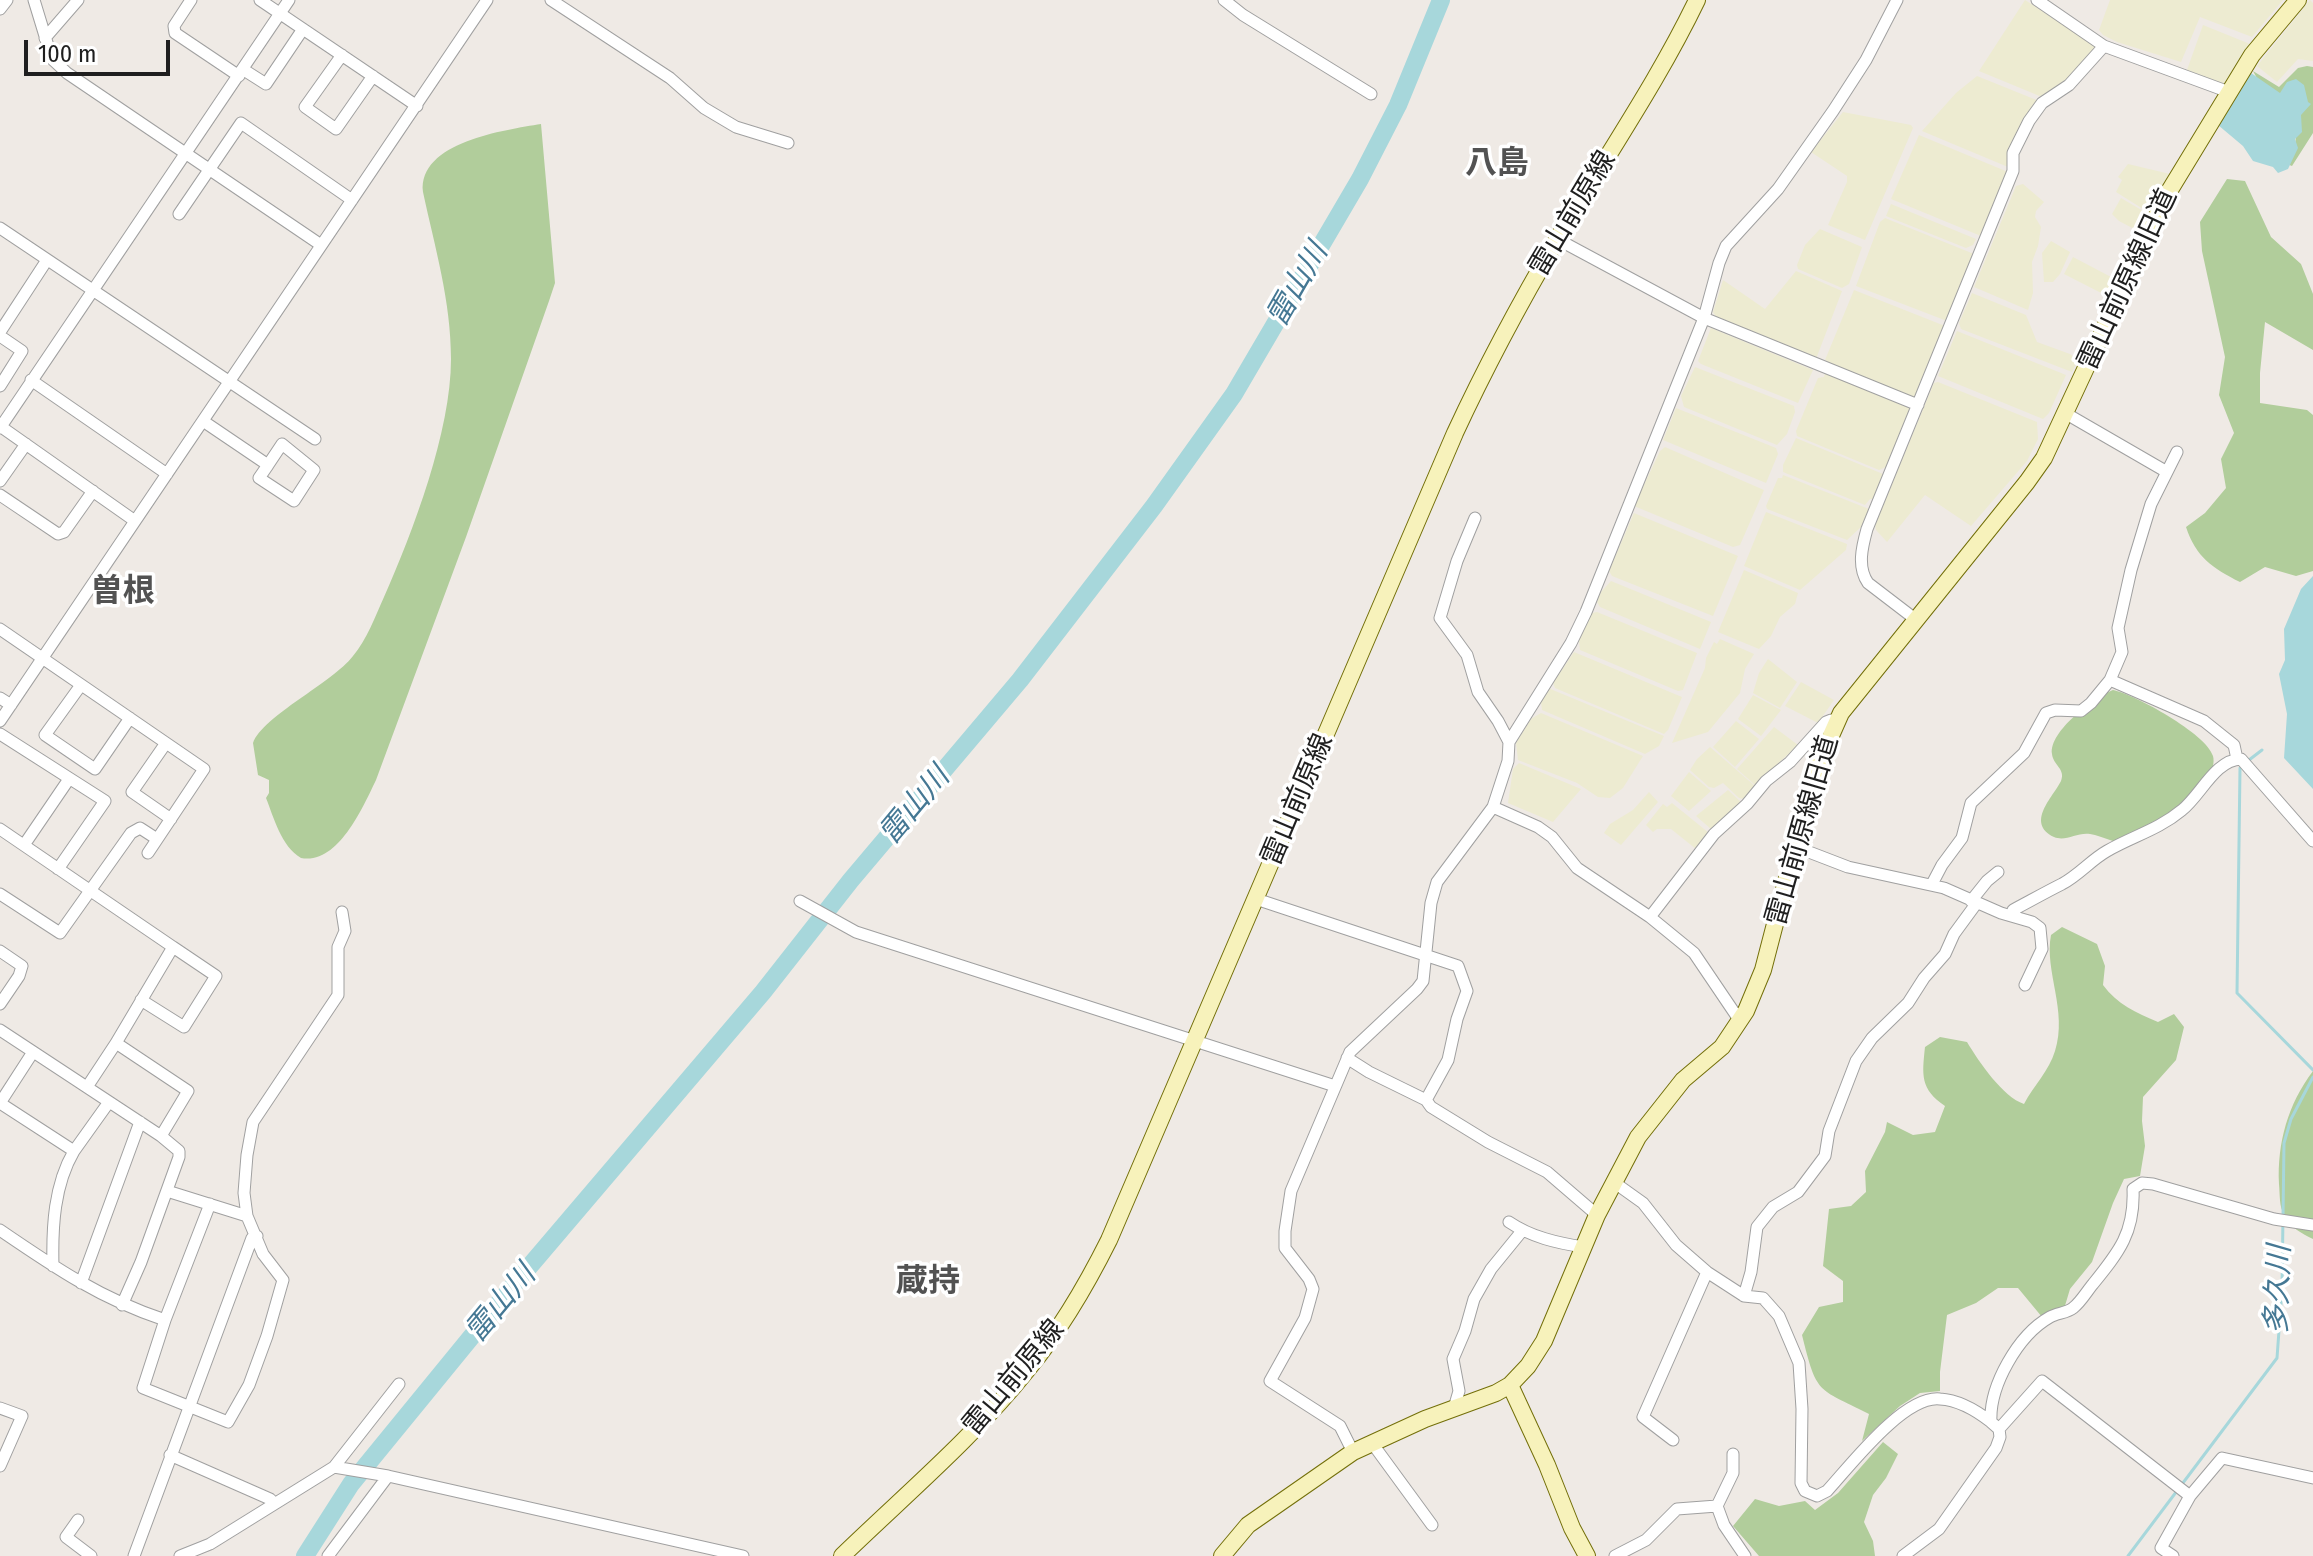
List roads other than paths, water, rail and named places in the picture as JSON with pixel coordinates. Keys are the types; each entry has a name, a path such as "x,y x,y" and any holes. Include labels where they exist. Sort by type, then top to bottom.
{"street":[{"path":"0,9 7,0"},
{"path":"34,0 52,59 67,73 321,245"},
{"path":"45,38 78,0"},
{"path":"191,0 174,26 175,33 241,73 266,84 303,29"},
{"path":"260,0 417,106"},
{"path":"135,521 0,427 289,0"},
{"path":"0,721 487,0"},
{"path":"551,0 670,78 704,108 736,127 788,143"},
{"path":"1224,0 1243,15 1371,94"},
{"name":"雷山前原線","path":"842,1556 1013,1387 1072,1309 1109,1240 1455,433 1484,372 1557,239 1676,44 1697,0"},
{"path":"1353,1452 1340,1426 1270,1381 1305,1318 1313,1289 1285,1248 1291,1191 1350,1052 1423,981 1431,903 1437,882 1493,807 1508,761 1509,742 1571,643 1586,612 1704,318 1726,246 1778,189 1833,111 1866,60 1897,0"},
{"path":"2037,0 2104,46 2229,92"},
{"name":"雷山前原線旧道","path":"1222,1556 1248,1525 1353,1452 1510,1385 1528,1366 1544,1341 1597,1215 1638,1137 1683,1080 1722,1047 1740,1021 1763,970 1814,774 1835,723 1849,701 2044,458 2165,198 2252,55 2298,0"},
{"path":"1915,619 1868,583 1863,575 1862,555 1867,529 2013,171 2013,153 2042,103 2069,85 2104,46"},
{"path":"342,55 305,107 336,129 373,76"},
{"path":"179,214 241,123 352,200"},
{"path":"1,231 315,439"},
{"path":"1557,239 1704,318 1918,405"},
{"path":"0,386 22,351 0,334 47,260"},
{"path":"31,380 167,474"},
{"path":"2065,413 2167,472"},
{"path":"203,421 268,465"},
{"path":"0,481 26,444"},
{"path":"282,444 314,470 294,501 259,478 268,465 282,444"},
{"path":"1932,884 1962,838 1971,803 2024,753 2046,713 2055,710 2081,711 2110,680 2122,652 2118,628 2131,570 2151,504 2177,452"},
{"path":"0,495 58,534 64,532 93,491"},
{"path":"1475,518 1457,561 1440,618 1467,655 1478,692 1509,742"},
{"path":"0,629 204,769 148,853"},
{"path":"2110,680 2204,721 2234,745 2242,762 2313,841"},
{"path":"81,685 45,735 95,769 130,718"},
{"path":"0,698 11,705"},
{"path":"1650,917 1714,834 1747,804 1766,781 1790,762 1826,722 1831,720 1835,723"},
{"path":"0,734 105,801 58,869"},
{"path":"166,743 132,792 171,819"},
{"path":"2012,916 2013,910 2062,884 2127,839 2158,829 2187,807 2220,768 2242,762"},
{"path":"24,845 69,779"},
{"path":"1493,807 1538,827 1552,837 1577,868 1650,917 1694,953 1740,1021"},
{"path":"0,894 60,933 131,833 140,828 157,839"},
{"path":"0,829 216,976 184,1027 141,1000"},
{"path":"1796,847 1848,867 1932,884 2032,922 2040,928 2042,949 2025,985"},
{"path":"1744,1296 1751,1272 1757,1227 1773,1207 1798,1192 1825,1156 1829,1131 1856,1061 1872,1038 1908,1003 1945,954 1987,881 1998,872"},
{"path":"1256,899 1458,966 1467,991 1448,1060 1426,1100"},
{"path":"800,901 843,927 1335,1086"},
{"path":"210,1204 165,1320 143,1388 228,1422 249,1385 277,1308 283,1280 267,1261 247,1216 244,1176 253,1122 338,995 338,947 345,931 342,912"},
{"path":"87,1087 173,947"},
{"path":"0,951 22,966 19,976 0,1004"},
{"path":"0,1030 179,1151 141,1262 122,1305"},
{"path":"116,1043 188,1091 161,1136"},
{"path":"33,1052 0,1103 74,1151"},
{"path":"1347,1058 1426,1100 1431,1107 1488,1142 1547,1172 1597,1215"},
{"path":"53,1266 52,1235 62,1171 109,1102"},
{"path":"81,1283 140,1122"},
{"path":"1615,1183 1643,1203 1676,1245 1707,1272 1744,1296 1763,1298 1785,1325 1802,1386 1801,1483 1809,1494 1817,1496 1827,1491 1895,1419 1924,1401 1939,1398 1958,1404 1977,1412 1995,1425"},
{"path":"1903,1556 1939,1529 1996,1448 2000,1437 1995,1425 1993,1397 2008,1362 2037,1327 2050,1317 2072,1309 2115,1256 2133,1219 2133,1189 2142,1183 2153,1184 2274,1219 2313,1225"},
{"path":"167,1191 247,1216"},
{"path":"1509,1222 1522,1231 1558,1243 1584,1247"},
{"path":"0,1230 81,1283 122,1305 165,1320"},
{"path":"1454,1408 1459,1391 1453,1359 1474,1299 1491,1269 1522,1231"},
{"path":"134,1556 252,1238 257,1236"},
{"path":"1673,1440 1643,1417 1707,1272"},
{"path":"1995,1425 2042,1381 2188,1494"},
{"path":"180,1556 210,1544 337,1468 399,1384"},
{"path":"1510,1385 1587,1556"},
{"path":"0,1408 22,1416 0,1466"},
{"path":"1372,1443 1432,1525"},
{"path":"1733,1454 1733,1473 1717,1506 1724,1525 1745,1556"},
{"path":"170,1455 274,1503"},
{"path":"2173,1556 2161,1548 2188,1494 2222,1458 2313,1478"},
{"path":"337,1468 743,1556"},
{"path":"328,1556 384,1476"},
{"path":"1615,1556 1646,1540 1677,1509 1717,1506"},
{"path":"78,1520 66,1537 91,1556"}],"water":[{"path":"2251,73 2280,93 2287,82 2296,79 2304,85 2311,104 2301,115 2302,132 2295,139 2298,148 2288,169 2278,173 2273,167 2253,161 2243,146 2218,125"},
{"path":"2313,576 2313,789 2284,758 2287,714 2279,674 2285,660 2284,629 2301,589"}],"waterway":[{"name":"雷山川","path":"305,1556 351,1484 1020,680 1154,506 1234,394 1360,179 1398,105 1441,0"},
{"name":"多久川","path":"2249,760 2262,750"},
{"name":"多久川","path":"2243,765 2240,768 2237,993 2313,1070"},
{"name":"多久川","path":"2128,1556 2277,1358 2282,1289 2284,1143 2291,1119 2313,1077"}],"district":[{"name":"八島","path":"1497,164"},
{"name":"曽根","path":"123,592"},
{"name":"蔵持","path":"928,1282"}]}
